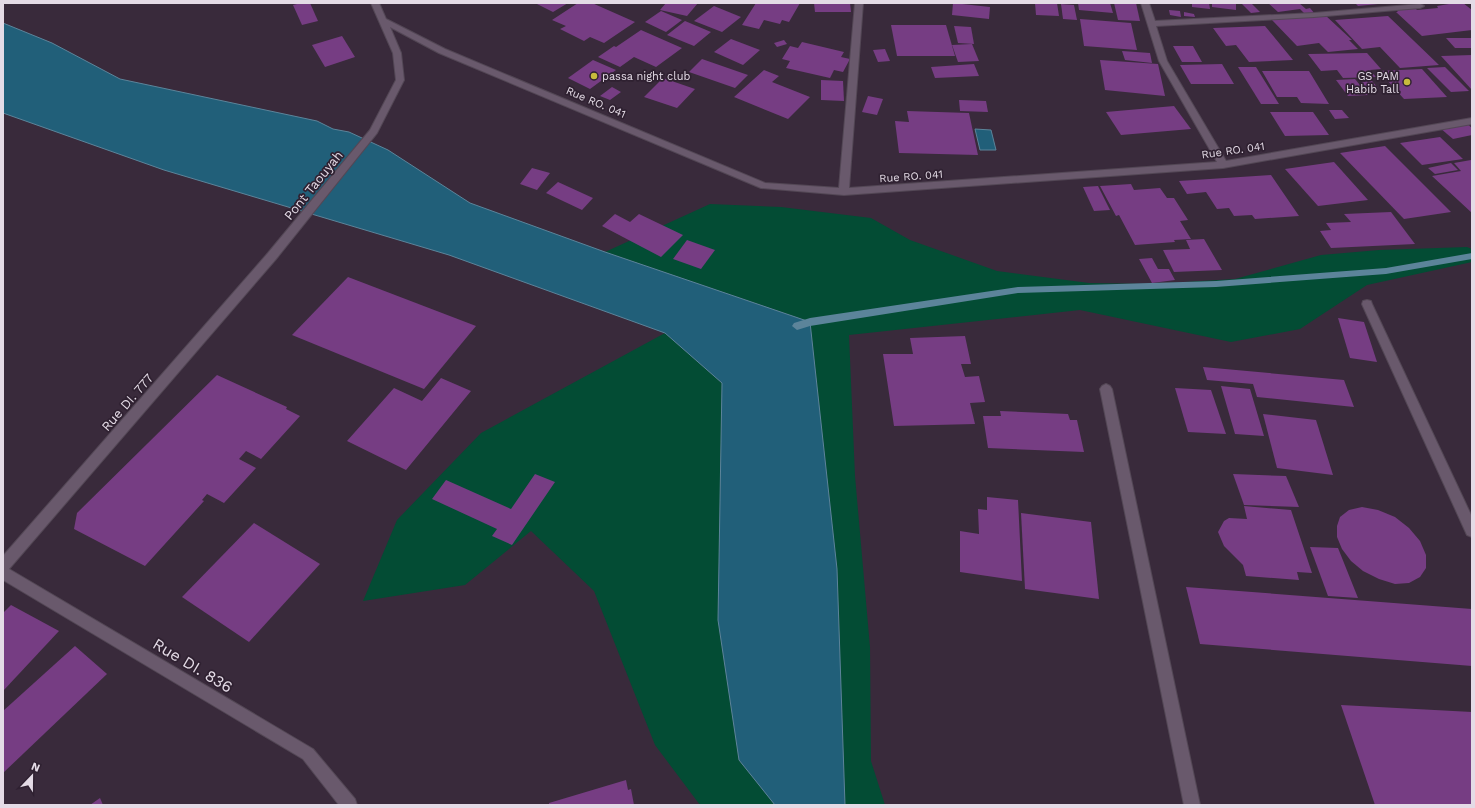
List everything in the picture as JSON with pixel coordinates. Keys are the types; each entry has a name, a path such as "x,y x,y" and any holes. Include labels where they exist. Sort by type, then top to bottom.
{"street":[{"name":"Pont Taouyah","path":"272,256 374,131 400,80 397,53 375,3"},
{"path":"844,192 860,3"},
{"path":"1145,3 1163,61 1223,165"},
{"path":"1152,24 1314,15 1420,6"},
{"name":"Rue RO. 041","path":"382,20 442,51 764,186 844,192 1223,165 1472,121"},
{"name":"Rue DI. 777","path":"3,566 272,256"},
{"path":"1367,304 1472,531"},
{"path":"1106,389 1192,805"},
{"name":"Rue DI. 836","path":"3,573 308,754 349,805"}],"green space":[{"path":"710,204 781,207 871,218 910,240 997,271 1089,283 1151,284 1235,279 1321,255 1379,250 1467,247 1472,249 1472,262 1367,285 1300,329 1231,342 1080,310 849,335 855,476 870,647 871,761 885,805 845,805 837,569 810,322 605,252"},
{"path":"665,333 722,383 718,620 739,760 775,805 700,805 655,745 594,591 531,531 465,585 363,601 397,520 481,433"}],"water":[{"path":"3,23 52,43 120,79 317,121 333,129 349,132 388,150 470,203 605,252 810,322 837,569 845,805 775,805 739,760 718,620 722,383 665,333 449,255 164,170 3,113"},
{"path":"975,129 991,130 996,150 980,150"}],"building":[{"path":"310,3 318,21 302,25 293,5"},
{"path":"535,3 568,3 553,12"},
{"path":"578,3 592,3 635,22 604,43 590,37 584,41 560,29 566,26 552,20"},
{"path":"666,3 698,3 687,16 660,10"},
{"path":"756,3 800,3 789,22 782,20 780,24 764,20 759,29 742,25"},
{"path":"814,3 850,3 851,12 815,12"},
{"path":"953,3 990,7 989,19 952,15"},
{"path":"1035,3 1057,3 1059,16 1036,15"},
{"path":"1078,3 1110,3 1113,13 1079,10"},
{"path":"1114,3 1136,3 1140,21 1118,20"},
{"path":"1192,3 1209,3 1210,9 1192,7"},
{"path":"1212,3 1236,3 1236,10 1212,7"},
{"path":"1241,3 1251,3 1260,12 1251,13"},
{"path":"1268,3 1299,3 1306,9 1310,8 1315,14 1305,14 1300,9 1278,12"},
{"path":"1355,3 1378,3 1378,4 1358,6"},
{"path":"1463,3 1472,10 1472,30 1422,36 1396,12 1398,12 1396,10 1415,8 1417,10 1438,8 1437,6"},
{"path":"1061,4 1074,5 1077,20 1063,19"},
{"path":"714,6 741,17 722,32 694,21"},
{"path":"1169,10 1180,11 1181,17 1170,15"},
{"path":"661,11 682,20 666,32 645,22"},
{"path":"1184,12 1194,14 1195,17 1184,16"},
{"path":"1325,15 1352,40 1349,40 1358,49 1328,52 1319,43 1297,46 1272,20"},
{"path":"1388,16 1439,65 1400,68 1380,47 1362,49 1335,20"},
{"path":"1080,19 1131,23 1137,50 1084,46"},
{"path":"685,21 711,32 694,46 667,35"},
{"path":"891,25 946,25 955,56 897,56"},
{"path":"954,26 971,27 974,44 958,43"},
{"path":"1265,26 1293,60 1249,62 1236,45 1226,46 1213,28"},
{"path":"641,30 682,48 656,67 634,57 620,67 598,57 614,46 616,47"},
{"path":"342,36 355,57 325,67 312,45"},
{"path":"1446,38 1472,38 1472,48 1455,48"},
{"path":"731,39 760,50 743,65 714,52"},
{"path":"784,40 787,44 777,47 774,43"},
{"path":"802,42 844,52 841,57 850,59 843,72 834,70 830,78 786,68 790,61 782,59 790,46 798,48"},
{"path":"972,44 979,61 958,62 952,45"},
{"path":"1173,46 1193,46 1202,62 1182,62"},
{"path":"885,49 890,61 878,62 873,50"},
{"path":"1122,51 1150,53 1152,63 1125,60"},
{"path":"1367,53 1381,69 1370,70 1376,77 1343,78 1337,70 1321,71 1308,54"},
{"path":"1472,55 1472,90 1441,56"},
{"path":"702,59 748,75 735,88 689,72"},
{"path":"593,60 616,70 590,89 568,78"},
{"path":"1100,60 1158,64 1165,96 1105,90"},
{"path":"974,64 979,76 935,78 931,67"},
{"path":"1222,64 1234,84 1191,84 1180,65"},
{"path":"1238,67 1256,67 1279,104 1261,104"},
{"path":"1445,67 1469,91 1451,92 1427,68"},
{"path":"1422,69 1447,97 1404,99 1379,71"},
{"path":"764,70 779,76 772,82 810,97 788,119 734,97"},
{"path":"1262,71 1309,71 1329,104 1301,103 1297,97 1277,97"},
{"path":"663,78 695,89 677,108 644,97"},
{"path":"1355,79 1368,95 1348,96 1336,80"},
{"path":"821,80 843,81 844,101 821,100"},
{"path":"1372,81 1378,88 1367,89 1361,82"},
{"path":"612,87 621,92 610,100 600,96"},
{"path":"868,96 883,99 877,115 862,112"},
{"path":"959,100 986,101 988,112 960,111"},
{"path":"1174,106 1191,129 1121,135 1106,112"},
{"path":"1329,110 1342,110 1349,118 1335,119"},
{"path":"907,111 969,113 978,155 899,153 895,121 909,122"},
{"path":"1270,112 1313,112 1329,135 1285,136"},
{"path":"1466,123 1472,128 1472,135 1453,139 1440,128"},
{"path":"1440,137 1463,159 1422,165 1400,143"},
{"path":"1385,146 1451,212 1404,219 1340,153"},
{"path":"1471,160 1472,213 1432,176 1461,171 1454,163"},
{"path":"1334,162 1368,200 1318,206 1285,169"},
{"path":"1451,163 1458,170 1435,174 1428,168"},
{"path":"532,168 550,173 537,190 520,184"},
{"path":"1271,175 1299,216 1255,219 1252,215 1234,216 1229,208 1217,209 1206,192 1187,194 1179,181"},
{"path":"558,182 593,198 582,210 546,193"},
{"path":"1131,184 1134,190 1160,188 1167,198 1174,198 1188,220 1180,221 1191,239 1174,240 1175,242 1135,245 1119,215 1116,216 1100,186"},
{"path":"1098,186 1110,210 1094,211 1083,187"},
{"path":"1391,212 1415,244 1331,248 1320,231 1331,230 1326,223 1351,222 1344,214"},
{"path":"615,214 630,222 639,214 683,235 661,257 602,226"},
{"path":"1204,239 1222,270 1174,272 1163,250 1190,249 1186,240"},
{"path":"687,240 715,250 701,269 673,259"},
{"path":"1152,258 1158,269 1169,269 1175,280 1152,283 1139,259"},
{"path":"348,277 476,326 424,389 292,335"},
{"path":"1338,318 1364,322 1377,362 1350,358"},
{"path":"965,336 971,364 961,364 965,377 979,376 985,402 970,403 975,424 894,426 883,354 913,354 910,338"},
{"path":"1203,367 1344,380 1354,407 1257,397 1253,384 1207,380"},
{"path":"217,375 287,407 286,409 300,416 261,459 246,451 239,459 256,468 224,503 207,494 202,500 204,501 145,566 74,529 77,513"},
{"path":"441,378 471,391 406,470 347,441 394,388 422,401"},
{"path":"1221,386 1250,389 1264,436 1235,434"},
{"path":"1175,388 1211,390 1226,434 1188,432"},
{"path":"1000,411 1068,414 1070,420 1077,420 1084,452 988,448 983,416 1001,416"},
{"path":"1263,414 1316,420 1333,475 1277,468"},
{"path":"535,474 555,482 512,545 492,536 497,529 432,499 446,480 511,509"},
{"path":"1233,474 1286,476 1299,507 1244,505"},
{"path":"987,497 1018,500 1022,581 960,572 960,531 979,534 978,509 987,510"},
{"path":"1244,506 1291,510 1312,573 1297,572 1299,580 1246,576 1243,565 1224,546 1218,532 1224,521 1229,518 1247,519"},
{"path":"1362,507 1378,510 1395,517 1409,528 1420,541 1426,555 1426,568 1420,577 1409,583 1395,584 1379,579 1363,571 1351,561 1342,549 1337,537 1337,526 1340,517 1349,510"},
{"path":"1021,513 1091,522 1099,599 1025,589"},
{"path":"254,523 320,564 249,642 182,597"},
{"path":"1310,547 1338,548 1358,598 1328,596"},
{"path":"1186,587 1472,609 1472,666 1200,644"},
{"path":"11,605 59,631 3,691 3,613"},
{"path":"75,646 107,674 3,773 3,711"},
{"path":"1341,705 1472,712 1472,805 1375,805"},
{"path":"626,780 628,790 631,789 634,805 549,805 549,803"},
{"path":"100,798 103,805 90,805"}],"waterway":[{"path":"797,326 810,322 1018,290 1216,284 1386,271 1472,256"}],"place":[{"name":"passa night club","path":"594,76"},
{"name":"GS PAM Habib Tall","path":"1407,82"}]}
